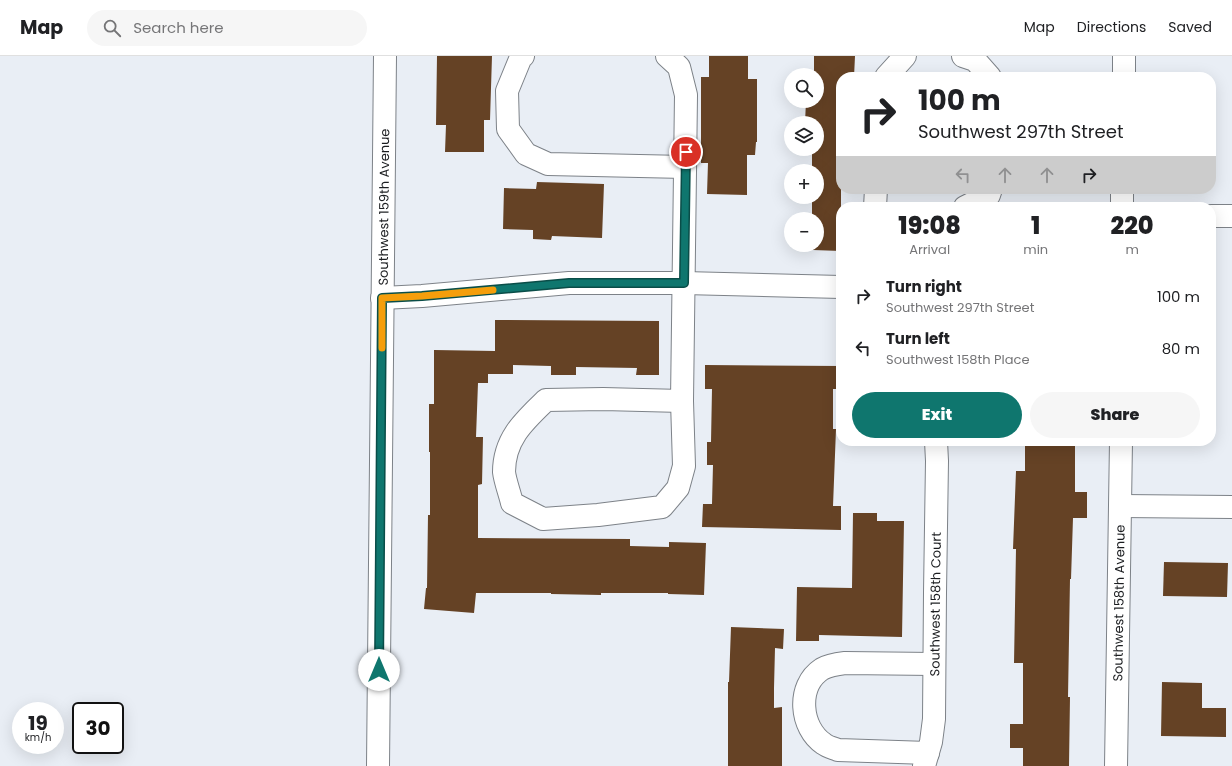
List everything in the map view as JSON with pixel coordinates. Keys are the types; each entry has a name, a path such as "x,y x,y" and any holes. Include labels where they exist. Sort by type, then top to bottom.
{"street":[{"name":"Southwest 159th Avenue","path":"378,766 385,56"},
{"path":"522,56 506,91 508,129 526,154 548,164 685,167"},
{"path":"667,56 679,67 686,95 682,401 684,466 678,488 662,507 598,516 543,519 512,502 504,473 508,446 524,420 546,400 603,398 682,401"},
{"path":"891,72 905,56"},
{"path":"963,56 975,60 986,72"},
{"path":"1124,56 1124,72"},
{"path":"974,202 989,194"},
{"path":"1216,216 1232,216"},
{"path":"382,298 422,296 569,283 684,283 836,287"},
{"name":"Southwest 158th Court","path":"926,760 931,742 934,719 936,446"},
{"name":"Southwest 158th Avenue","path":"1116,766 1121,446"},
{"path":"1121,506 1232,507"},
{"path":"926,760 838,750 824,744 815,736 809,726 804,714 804,701 806,691 811,680 821,670 833,664 934,664"}],"building":[{"path":"437,56 492,56 490,120 484,120 484,152 445,152 446,125 436,125"},
{"path":"709,56 748,56 748,79 757,79 757,142 755,155 747,155 747,195 707,194 708,163 701,163 701,77 709,77"},
{"path":"814,56 855,56 854,72 836,72 836,194 841,194 841,202 836,202 836,251 824,250 824,212 812,212 812,204 824,204 824,164 812,164 812,156 824,156 824,116 805,116 806,108 824,108 824,68 814,68"},
{"path":"537,182 604,184 602,238 552,236 551,240 533,239 533,230 503,229 504,188 536,189"},
{"path":"495,320 659,321 659,375 636,375 637,368 576,367 576,375 551,375 551,366 513,365 513,374 488,374 488,383 478,383 476,437 483,437 482,484 478,485 478,538 630,539 630,546 669,547 669,542 706,543 704,595 668,593 601,593 601,595 476,593 474,613 424,609 427,588 428,515 430,515 429,404 434,404 434,350 495,351"},
{"path":"705,365 836,366 836,389 833,389 833,429 836,429 833,506 841,506 841,530 702,527 703,504 712,504 713,465 707,465 707,442 711,442 712,389 705,389"},
{"path":"1025,446 1075,446 1075,492 1087,492 1087,518 1073,518 1070,579 1068,697 1070,697 1069,766 1023,766 1023,748 1010,748 1010,724 1023,724 1023,663 1014,663 1016,549 1013,549 1016,471 1025,471"},
{"path":"853,513 877,513 877,521 904,521 902,637 819,635 819,641 796,641 797,587 852,588"},
{"path":"1164,562 1228,563 1227,597 1163,596"},
{"path":"731,627 784,629 783,649 775,648 774,688 774,708 782,707 782,766 728,766 728,682"},
{"path":"1162,682 1202,683 1202,708 1226,708 1226,737 1161,736"}],"slow traffic":[{"path":"382,348 382,298 493,290"}],"route":[{"path":"379,670 382,298 422,296 569,283 684,283 686,152"}]}
